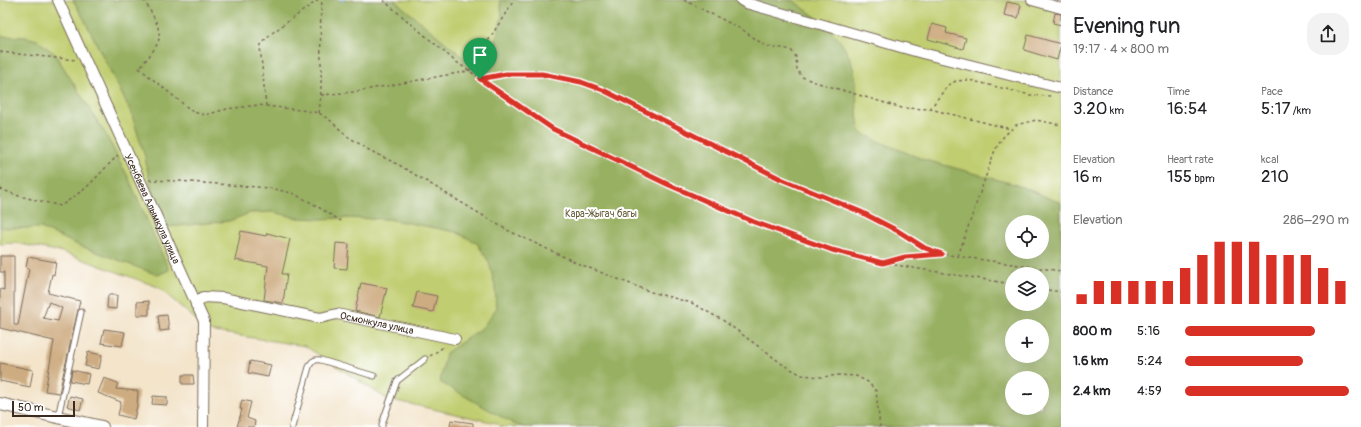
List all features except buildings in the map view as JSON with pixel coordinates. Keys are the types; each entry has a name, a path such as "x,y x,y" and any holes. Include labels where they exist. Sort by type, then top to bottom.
{"street":[{"name":"Усенбаева Алымкула улица","path":"58,0 204,322 203,427"},
{"path":"741,0 746,3 922,53 1061,88"},
{"path":"1032,0 1061,8"},
{"name":"Осмонкула улица","path":"196,305 203,297 223,298 320,318 337,314 455,339"},
{"path":"0,404 102,427"}],"lane":[{"path":"58,417 81,312"},
{"path":"382,427 397,381 425,359"},
{"path":"292,427 308,367 312,361 321,360 374,376"}],"path":[{"path":"144,0 157,25 159,39 152,52 139,68 193,112 205,115 226,110 258,106 319,113 347,136 369,150 399,164 507,230 577,263 651,292 692,303 724,321 785,366 802,376 822,377 839,374 856,376 868,382 876,391 880,427"},
{"path":"266,107 260,46 272,33 318,0"},
{"path":"319,113 321,95 320,22 322,0"},
{"path":"383,0 456,61 553,129 667,184 754,222 832,250 883,263 1005,283"},
{"path":"321,95 353,92 469,70 514,0"},
{"path":"684,0 742,30 764,45 791,50 796,58 797,70 802,77 902,108 930,109 1012,129"},
{"path":"0,52 70,60 84,60"},
{"path":"480,79 506,74 542,74 581,82 603,90 781,179 861,212 898,231 925,248 942,254"},
{"path":"930,109 948,85 956,81 969,80 1030,95 1054,96"},
{"path":"958,256 995,150 1004,136 1016,125 1036,120 1061,125"},
{"path":"0,189 19,196 61,206 88,187 125,148"},
{"path":"139,180 178,181 269,188 292,193 341,221"},
{"path":"883,263 905,257 942,254 1061,271"},
{"path":"1049,290 1061,292"},
{"path":"425,359 455,339"}],"green space":[{"name":"Кара-Жыгач багы","path":"0,0 1061,0 1061,427 501,427 496,423 387,399 305,346 209,331 158,287 62,252 15,243 0,244"},
{"name":"Кара-Жыгач багы","path":"73,0 394,0 480,71 489,73 502,15 500,0 792,0 816,17 835,35 849,57 854,71 857,114 860,132 922,159 1017,185 1061,203 1061,427 524,427 514,424 440,382 446,353 482,328 496,309 495,286 489,262 477,243 456,232 388,219 298,218 273,212 250,213 229,221 168,227 156,206 145,157 131,112"},
{"path":"0,36 26,37 37,40 55,54 105,133 128,177 169,270 158,275 78,245 41,228 0,227"}],"route":[{"path":"506,74 542,74 581,82 603,90 781,179 861,212 898,231 925,248 942,254 905,257 883,263 832,250 754,222 667,184 553,129 480,79 506,74"}]}
